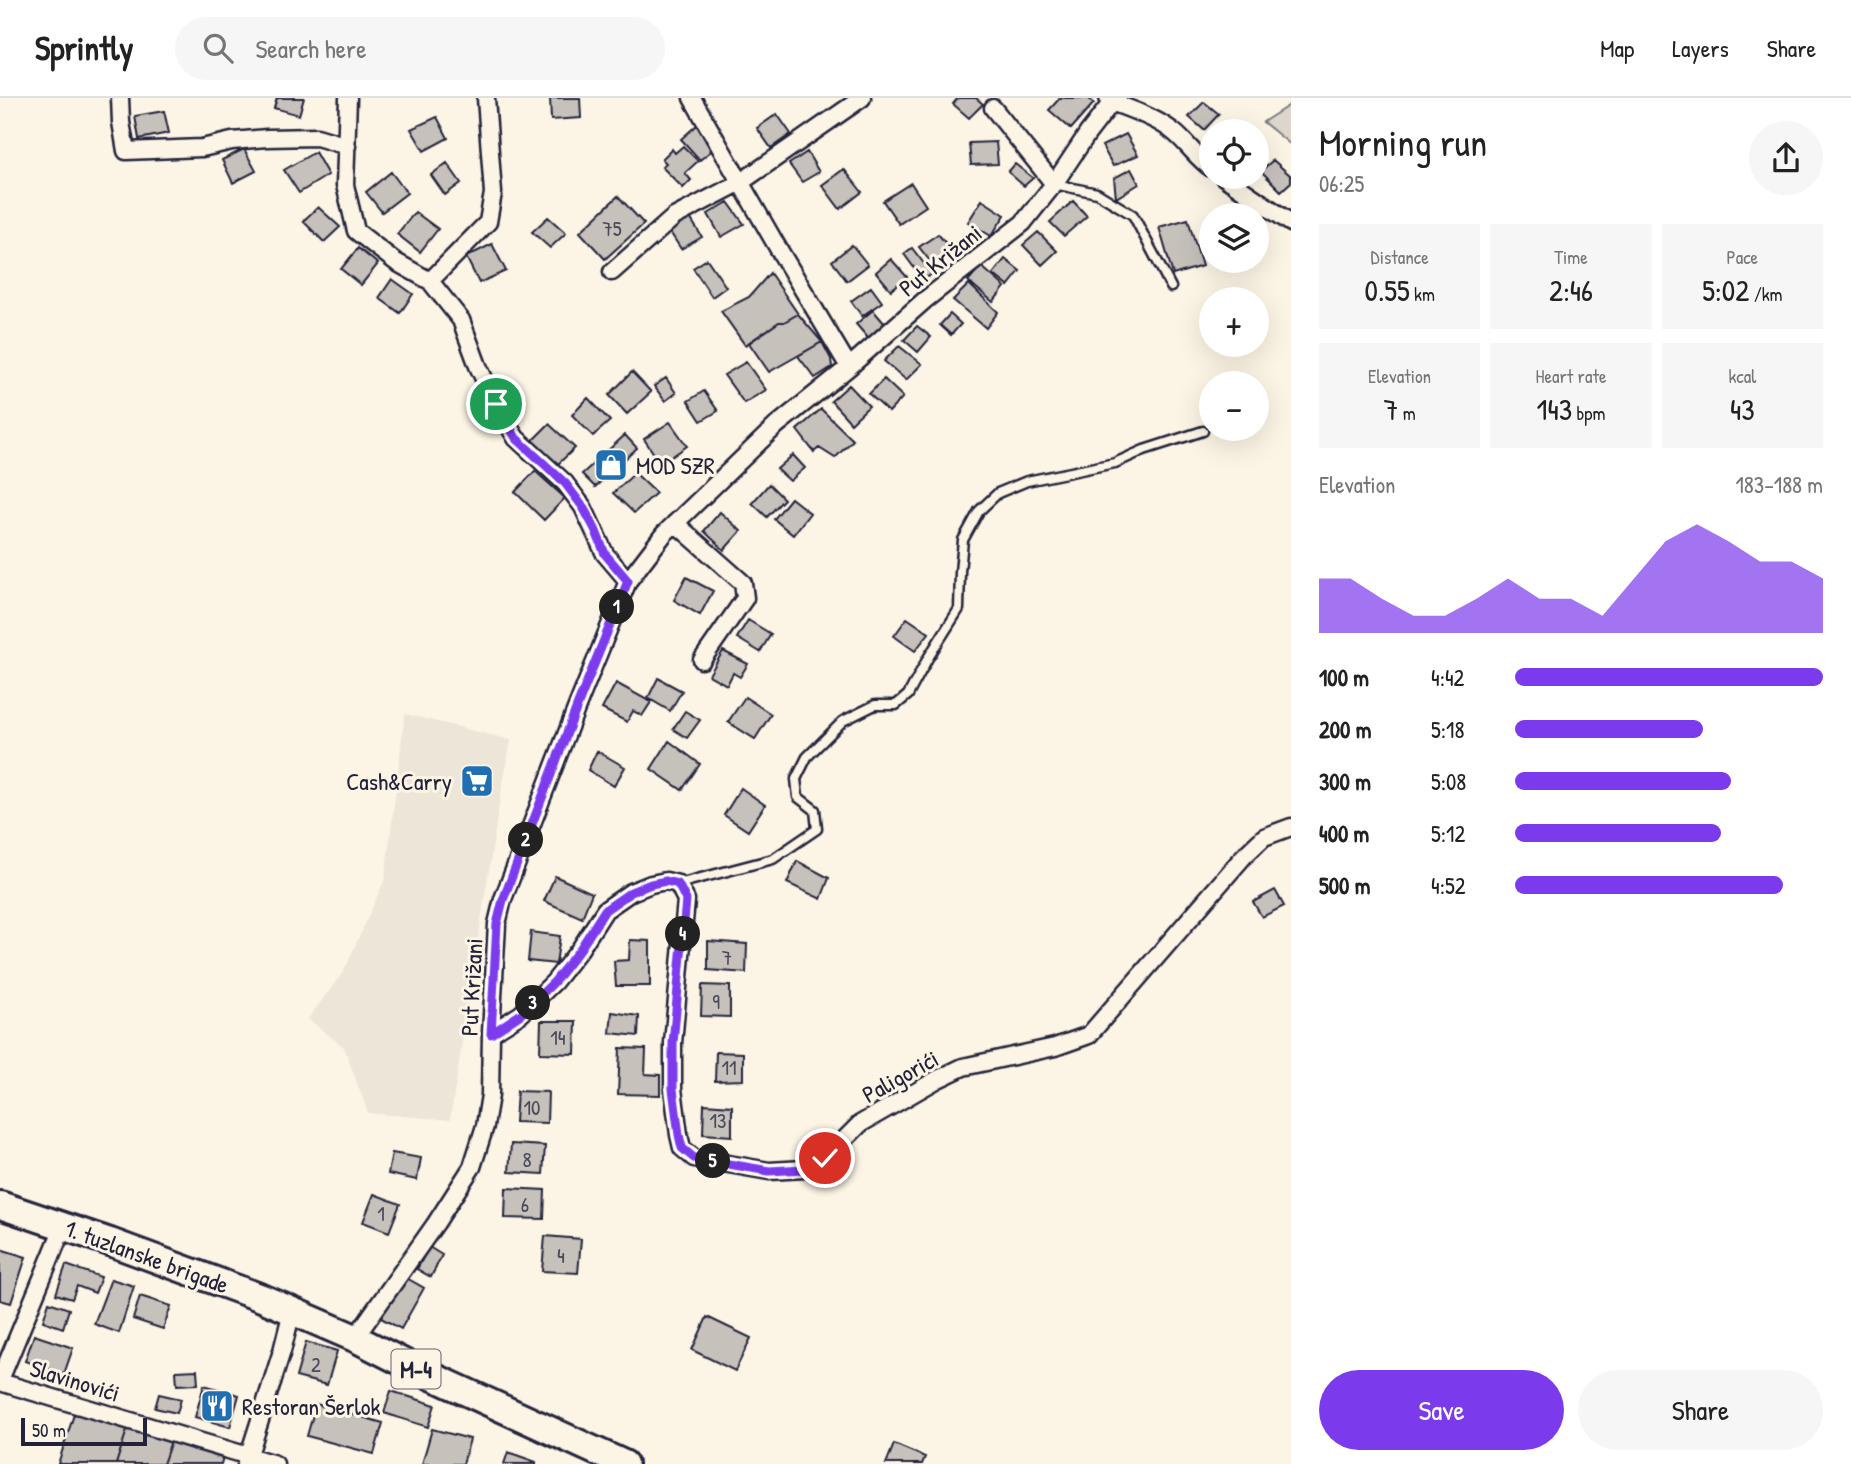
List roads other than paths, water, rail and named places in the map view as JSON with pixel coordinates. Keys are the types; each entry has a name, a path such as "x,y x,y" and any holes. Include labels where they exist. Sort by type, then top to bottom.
{"main road":[{"name":"1. tuzlanske brigade","path":"0,1205 188,1269 292,1311"},
{"name":"M-4","path":"292,1311 624,1464"}],"street":[{"path":"120,98 126,150 202,148 232,141 267,138 317,138 346,145"},
{"path":"348,98 345,185 356,232 396,262 430,282 461,320 478,366 516,438 565,483 583,507 605,554 628,581"},
{"path":"430,282 488,222 493,194 486,98"},
{"path":"692,98 849,366"},
{"path":"612,272 674,217 741,182 862,98"},
{"name":"Put Križani","path":"355,1338 472,1167 485,1126 490,1095 497,924 503,900 628,581 664,534 777,425 925,300 1023,223 1054,184 1113,99 1155,118 1199,156"},
{"path":"992,108 1054,184"},
{"path":"1241,189 1291,223"},
{"path":"675,523 743,583 746,598 702,660"},
{"name":"Paligorići","path":"678,884 686,900 673,1043 673,1089 682,1148 694,1158 769,1171 805,1169 825,1158 860,1124 937,1079 963,1067 1055,1048 1089,1035 1244,856 1264,837 1291,827"},
{"path":"491,1034 521,1014 554,982 580,949 605,910 631,892 651,884 666,881 678,884"},
{"path":"0,1381 64,1225"},
{"path":"248,1460 292,1311"},
{"name":"Slavinovići","path":"0,1381 248,1460 275,1464"}],"lane":[{"path":"1054,184 1097,193 1133,215 1171,287"},
{"path":"678,884 773,859 817,830 815,810 798,797 796,779 807,757 843,721 875,705 896,705 908,695 959,609 963,540 979,511 998,493 1027,481 1115,463 1144,450 1199,433"}],"place":[{"name":"MOD SZR","path":"611,465"},
{"name":"Cash&Carry","path":"477,781"},
{"name":"Restoran Šerlok","path":"217,1406"}]}
